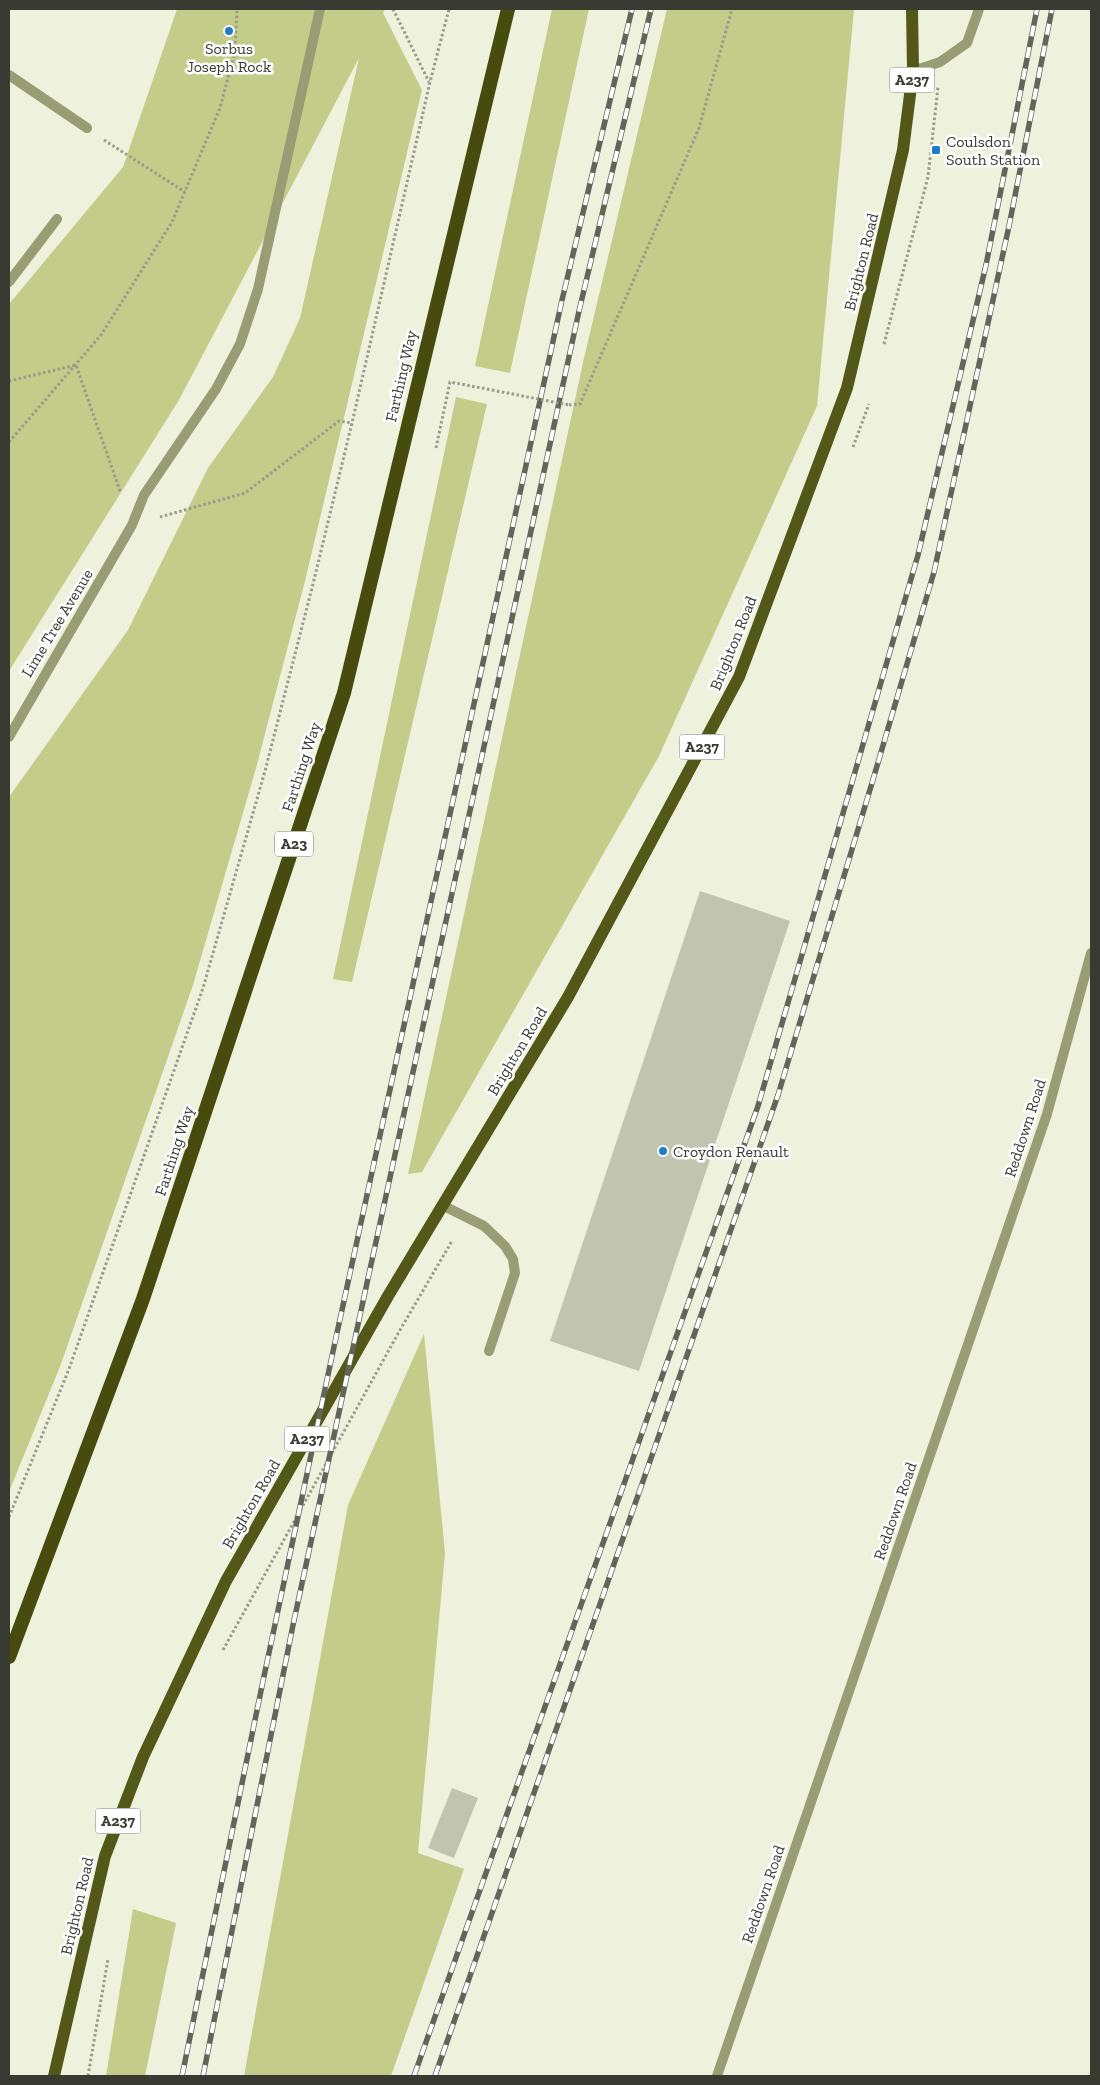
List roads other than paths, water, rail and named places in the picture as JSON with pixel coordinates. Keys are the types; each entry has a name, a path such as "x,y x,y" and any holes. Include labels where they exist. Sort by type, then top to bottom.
{"highway":[{"name":"Farthing Way","path":"9,1657 143,1300 344,693 508,9"}],"main road":[{"name":"Brighton Road","path":"54,2076 105,1856 143,1758 226,1581 388,1296 444,1206 568,997 739,677 847,388 903,150 913,71 912,9"}],"street":[{"name":"Lime Tree Avenue","path":"9,737 132,525 144,495 216,389 240,344 258,289 320,9"},
{"path":"913,71 940,62 967,43 980,9"},
{"path":"9,74 87,128"},
{"path":"9,282 57,219"},
{"name":"Reddown Road","path":"717,2076 1047,1114 1091,953"},
{"path":"444,1206 484,1226 505,1246 512,1259 515,1273 489,1351"}],"railway":[{"path":"182,2076 335,1342 562,300 632,9"},
{"path":"203,2076 293,1625 367,1283 579,311 651,9"},
{"path":"414,2076 758,1106 918,555 986,265 1037,9"},
{"path":"435,2076 778,1095 872,783 934,572 1009,226 1052,9"}],"place":[{"name":"Sorbus Joseph Rock","path":"229,31"},
{"name":"Coulsdon South Station","path":"936,150"},
{"name":"Croydon Renault","path":"663,1151"}]}
